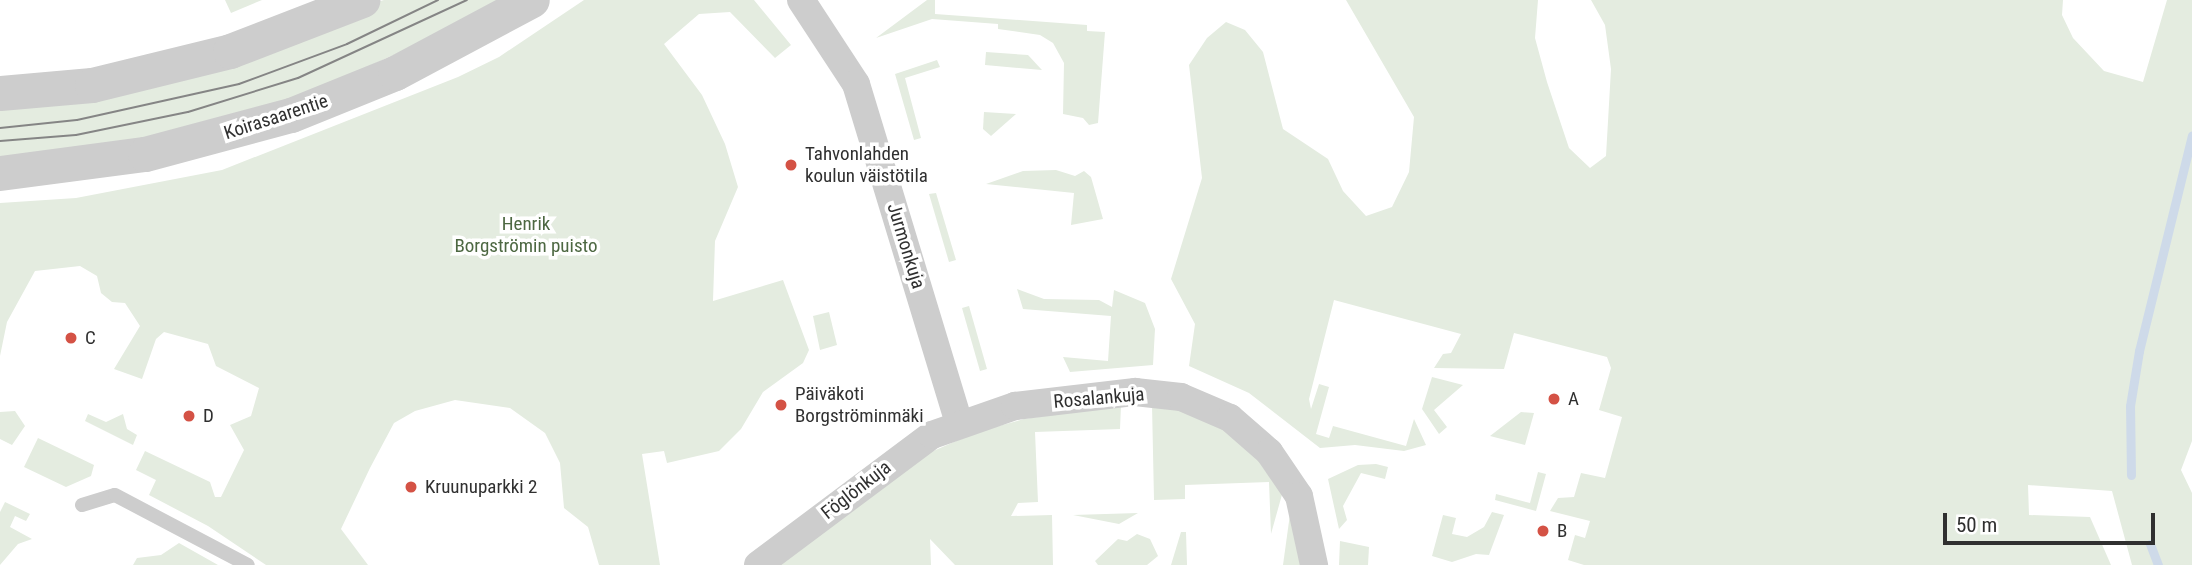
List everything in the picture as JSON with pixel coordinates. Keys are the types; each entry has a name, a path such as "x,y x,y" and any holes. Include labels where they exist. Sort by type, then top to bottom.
{"street":[{"path":"0,93 92,85 230,51 362,0"},
{"name":"Koirasaarentie","path":"0,173 145,154 291,115 395,74 531,0"},
{"name":"Jurmonkuja","path":"801,0 856,84 960,423"},
{"name":"Rosalankuja","path":"960,423 1016,406 1127,393 1181,397 1230,418 1269,452 1299,496 1314,565"},
{"name":"Föglönkuja","path":"758,565 905,452 960,423"}],"lane":[{"path":"82,505 115,495 248,565"}],"green space":[{"path":"225,0 262,0 231,13"},
{"path":"384,0 516,0 251,119 0,165 0,102"},
{"name":"Henrik Borgströmin puisto","path":"584,0 754,0 791,45 775,58 730,12 699,14 664,44 702,95 725,144 738,187 715,241 713,301 783,280 809,350 803,363 763,392 741,429 719,451 667,463 664,451 642,454 660,565 599,565 588,527 564,508 560,463 545,433 510,408 455,400 415,411 394,423 370,468 341,529 368,565 266,565 208,526 149,495 156,480 136,470 145,451 210,482 215,497 221,497 244,450 230,425 251,416 259,388 216,366 208,344 164,332 156,339 142,379 114,369 140,326 125,303 112,302 101,293 97,276 80,266 35,271 7,322 0,356 0,203 76,198 222,170 458,77 499,57"},
{"path":"927,0 935,0 935,14 1087,25 1087,31 1105,32 1098,123 1089,125 1083,118 1063,114 1064,63 1053,43 1040,35 998,29 998,24 932,19 876,38"},
{"path":"1346,0 1538,0 1535,38 1547,82 1569,148 1590,168 1606,156 1611,69 1605,25 1591,0 2063,0 2062,15 2073,38 2104,71 2143,82 2167,0 2192,0 2192,441 2181,470 2192,493 2192,565 2132,565 2112,491 2028,485 2029,515 2090,517 2111,565 1584,565 1568,560 1575,535 1585,538 1590,521 1550,511 1558,498 1574,497 1581,473 1605,478 1622,417 1599,410 1611,368 1607,357 1514,333 1504,369 1434,368 1443,354 1451,353 1461,334 1334,300 1309,399 1311,409 1319,384 1329,387 1316,434 1329,438 1333,426 1406,446 1414,419 1426,445 1404,451 1355,445 1320,448 1249,393 1189,366 1195,324 1171,279 1202,178 1189,65 1207,38 1226,22 1245,30 1263,52 1283,129 1328,159 1343,191 1366,216 1392,207 1409,172 1414,117"},
{"path":"986,52 1028,55 1042,70 985,65"},
{"path":"937,60 940,67 905,78 921,138 914,140 895,74"},
{"path":"984,112 1016,114 991,136 983,129"},
{"path":"1056,170 1075,176 1084,171 1091,177 1103,219 1071,225 1074,193 986,184 1023,171"},
{"path":"936,193 956,260 949,262 929,194"},
{"path":"1017,289 1044,299 1099,300 1112,307 1114,290 1145,303 1155,329 1153,365 1070,372 1063,357 1108,361 1111,316 1023,309"},
{"path":"969,306 987,369 980,371 962,308"},
{"path":"829,312 837,345 820,350 813,316"},
{"path":"1432,377 1463,385 1434,410 1447,427 1439,434 1422,409"},
{"path":"1121,405 1120,429 1035,432 1038,502 1018,503 1011,516 1052,515 1053,565 955,565 930,539 931,565 778,565 924,455 977,432 1024,419"},
{"path":"1152,405 1175,407 1212,422 1242,442 1270,470 1283,491 1271,534 1269,482 1185,485 1185,499 1154,500"},
{"path":"15,411 25,426 12,445 0,439 0,412"},
{"path":"1521,412 1534,413 1525,445 1490,436"},
{"path":"88,414 106,422 123,414 127,429 137,435 133,445 85,421"},
{"path":"38,438 94,465 91,476 66,487 24,467"},
{"path":"1376,464 1388,467 1385,479 1361,473 1343,506 1347,520 1339,529 1328,479 1358,465"},
{"path":"1538,472 1546,474 1536,511 1495,500 1496,494 1530,503"},
{"path":"5,502 30,514 26,521 15,516 10,527 32,539 18,544 0,565 0,512"},
{"path":"1291,507 1303,565 1283,565"},
{"path":"1492,512 1504,515 1489,555 1476,554 1452,562 1432,556 1443,515 1456,518 1452,534 1467,537 1484,527"},
{"path":"1138,513 1119,524 1073,515"},
{"path":"1181,532 1186,532 1187,565 1171,565"},
{"path":"1137,534 1150,539 1158,556 1147,565 1098,565 1095,561 1118,539 1127,541"},
{"path":"1340,541 1369,547 1368,565 1339,565"},
{"path":"179,543 218,565 133,565 137,558 161,555"}],"waterway":[{"path":"2131,475 2130,406 2139,351 2192,135"},
{"path":"2150,544 2158,565"}],"tram line":[{"path":"0,128 77,120 239,84 347,44 438,0"},
{"path":"0,141 76,135 188,112 298,78 467,0"}],"place":[{"name":"Tahvonlahden koulun väistötila","path":"791,165"},
{"name":"C","path":"71,338"},
{"name":"A","path":"1554,399"},
{"name":"Päiväkoti Borgströminmäki","path":"781,405"},
{"name":"D","path":"189,416"},
{"name":"Kruunuparkki 2","path":"411,487"},
{"name":"B","path":"1543,531"}]}
